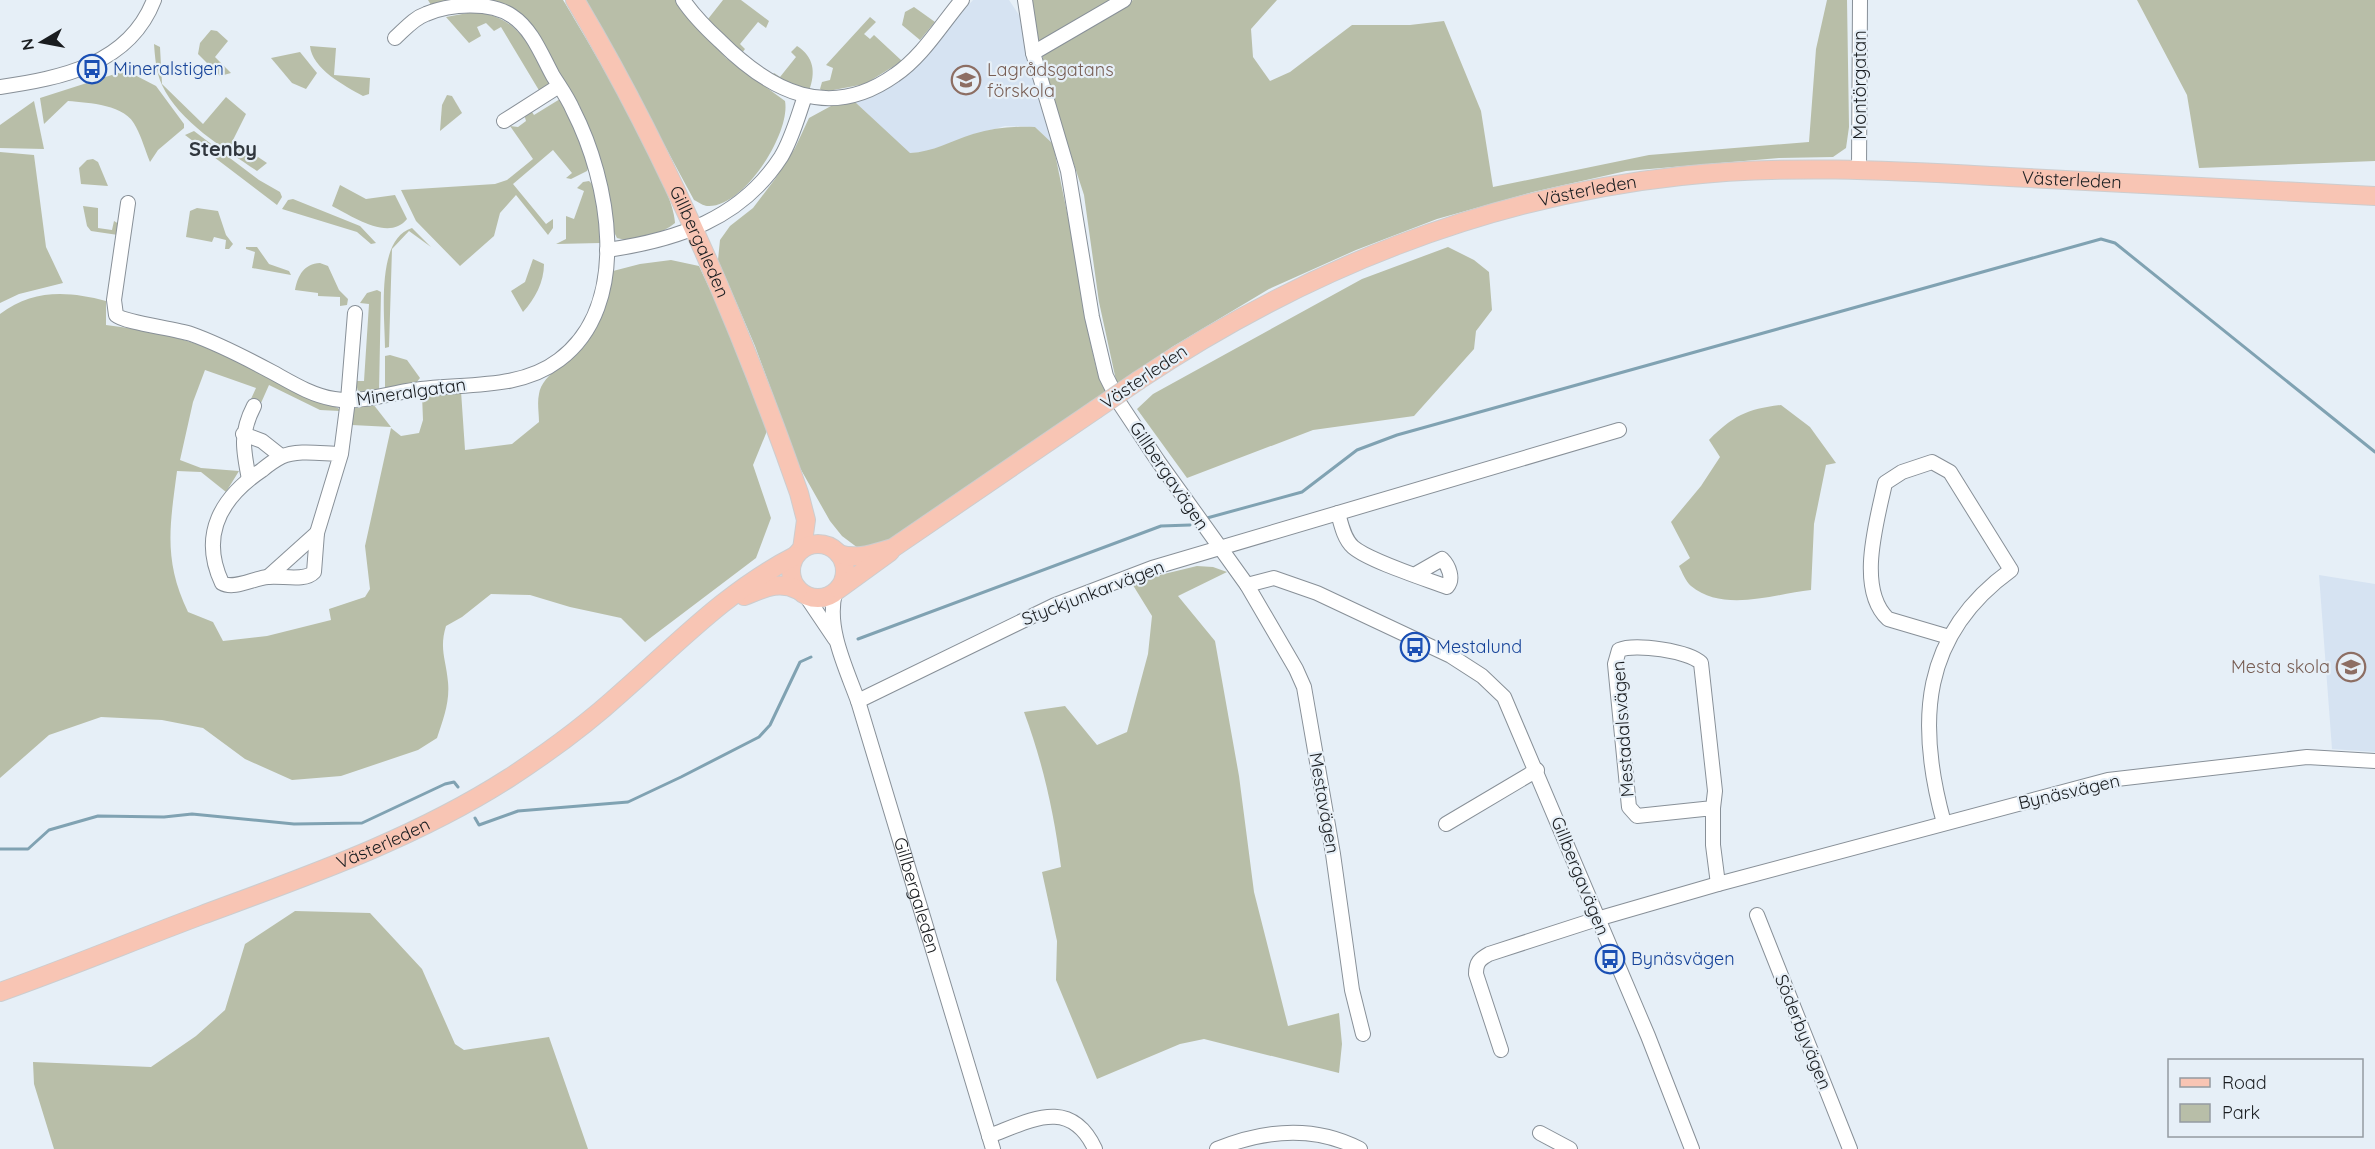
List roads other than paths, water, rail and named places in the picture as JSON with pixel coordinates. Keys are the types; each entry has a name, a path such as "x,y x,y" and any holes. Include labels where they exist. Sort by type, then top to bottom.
{"main road":[{"name":"Gillbergaleden","path":"575,0 640,117 694,227 760,383 799,493 806,520 799,553"},
{"name":"Västerleden","path":"837,591 887,556 893,548 1139,380 1224,326 1305,283 1373,254 1469,220 1575,193 1679,176 1778,169 1859,169 2375,196"},
{"name":"Gillbergaleden","path":"799,493 836,551"},
{"path":"817,544 836,551 845,574 837,591 821,599 802,593 791,571 799,553 817,544"},
{"name":"Västerleden","path":"836,551 852,558 893,548"},
{"name":"Västerleden","path":"0,992 348,859 451,812 531,764 578,729 717,607 769,569 799,553"},
{"name":"Västerleden","path":"717,607 770,586 787,585 802,593"}],"street":[{"path":"0,87 50,79 98,63 129,40 142,26 154,0"},
{"path":"683,0 743,64 765,80 805,96 844,96 884,83 910,64 962,0"},
{"name":"Gillbergavägen","path":"1025,0 1033,53 1068,171 1092,316 1106,376 1120,404 1219,549 1247,585 1266,579 1284,579 1469,666 1504,697 1537,770 1692,1149"},
{"path":"1033,53 1124,0"},
{"name":"Montörgatan","path":"1859,169 1860,0"},
{"name":"Mineralgatan","path":"128,203 114,300 116,315 122,320 156,324 190,334 218,345 306,390 348,400 425,387 506,381 540,372 572,350 593,320 605,278 607,250 601,186 573,110 530,35 505,12 470,6 426,6 395,38"},
{"path":"504,121 559,86"},
{"path":"607,250 663,241 733,208 761,182 782,155 805,96"},
{"path":"341,454 306,453 282,456 236,491 216,521 213,543 222,583 226,585 268,577 311,575 314,572 317,532 341,454 355,313"},
{"path":"249,479 243,434 244,425 254,406"},
{"name":"Styckjunkarvägen","path":"858,701 1054,605 1152,568 1619,430"},
{"path":"243,434 262,441 282,456"},
{"path":"1944,823 1929,754 1928,715 1933,679 1949,637 1976,599 2012,570 1950,472 1932,462 1902,472 1885,483 1874,535 1870,584 1888,620 1949,637"},
{"path":"1338,513 1353,546 1414,575"},
{"path":"268,577 317,532"},
{"name":"Mestavägen","path":"1247,585 1304,687 1333,854 1352,990 1363,1034"},
{"name":"Gillbergaleden","path":"837,591 832,604 838,643 858,701 991,1143"},
{"name":"Gillbergaleden","path":"802,593 838,643"},
{"name":"Mestadalsvägen","path":"1713,808 1637,816 1632,813 1628,801 1615,664 1619,650 1633,647 1649,648 1696,657 1701,663 1714,780 1713,845 1718,884"},
{"name":"Bynäsvägen","path":"1501,1050 1476,974 1476,965 1480,958 1597,918 2110,780 2307,757 2375,761"},
{"path":"1446,824 1537,770"},
{"name":"Söderbyvägen","path":"1757,915 1850,1149"},
{"path":"991,1143 1044,1116 1057,1116 1081,1126 1095,1149"},
{"path":"1217,1149 1246,1138 1279,1132 1317,1134 1344,1140 1360,1149"},
{"path":"1540,1133 1570,1149"}],"waterway":[{"path":"1207,518 1302,492 1357,450 1397,435 2101,239 2115,243 2375,452"},
{"path":"858,639 1161,526 1190,525"},
{"path":"475,818 479,825 518,811 628,802 681,777 759,737 770,725 800,662 811,657"},
{"path":"0,849 28,849 49,830 98,816 164,817 192,814 294,824 362,823 445,784 454,782 458,787"}],"place":[{"name":"Mineralstigen","path":"92,69"},
{"name":"Lagrådsgatans förskola","path":"966,80"},
{"name":"Mestalund","path":"1415,647"},
{"name":"Mesta skola","path":"2351,667"},
{"name":"Bynäsvägen","path":"1610,959"}],"district":[{"name":"Stenby","path":"223,149"}]}
